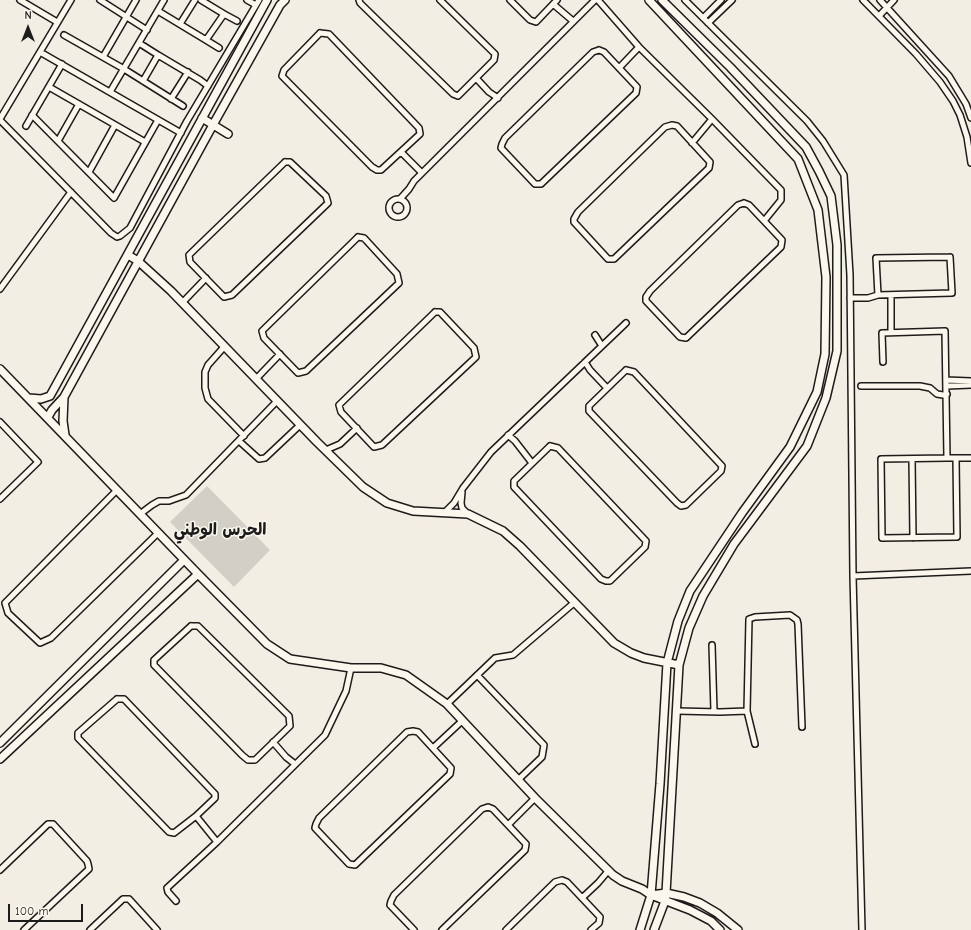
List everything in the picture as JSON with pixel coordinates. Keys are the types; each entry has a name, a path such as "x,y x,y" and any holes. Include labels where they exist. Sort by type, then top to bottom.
{"street":[{"path":"20,0 57,22"},
{"path":"71,0 0,120 117,237 130,228 181,133 257,3 247,0"},
{"path":"101,0 147,30"},
{"path":"103,57 136,0"},
{"path":"110,92 164,0"},
{"path":"180,24 195,0"},
{"path":"201,0 237,21"},
{"path":"47,417 50,396 267,0"},
{"path":"65,435 62,421 62,406 64,398 213,125 280,5 285,0"},
{"path":"359,0 360,3 452,94 458,96 494,60 494,54 440,0"},
{"path":"510,0 530,20 536,22 555,2 573,21"},
{"path":"400,199 409,190 414,181 594,0"},
{"path":"598,0 639,47 712,118 781,190 781,200 764,221"},
{"path":"640,930 651,895 660,784 667,663 678,621 690,591 742,513 790,446 817,392 825,354 826,277 818,210 798,159 649,0"},
{"path":"654,930 665,901 666,893 679,665 689,628 702,596 734,544 807,446 826,398 837,351 837,245 830,196 819,171 806,147 730,67 662,0"},
{"path":"685,0 807,121 823,141 844,175 850,298 853,576 862,930"},
{"path":"703,18 721,0"},
{"path":"708,23 732,0"},
{"path":"863,0 916,54 940,82 953,101 960,115 967,137 971,163"},
{"path":"871,8 879,0 887,7 949,76 966,104 971,118"},
{"path":"878,16 894,0"},
{"path":"158,10 219,48"},
{"path":"206,40 224,14"},
{"path":"320,33 329,34 419,128 420,134 401,152 381,170 372,168 282,76 284,70 320,33"},
{"path":"64,35 124,69 183,106"},
{"path":"138,45 188,72 208,86"},
{"path":"619,68 639,47"},
{"path":"599,50 604,52 619,68 637,87 636,93 541,184 535,184 501,148 505,138 593,52 599,50"},
{"path":"40,52 181,133"},
{"path":"142,81 158,55"},
{"path":"26,126 62,64"},
{"path":"171,99 188,72"},
{"path":"476,78 489,92 498,98"},
{"path":"49,87 146,142"},
{"path":"58,141 79,104"},
{"path":"32,115 114,198 158,120"},
{"path":"202,118 228,134"},
{"path":"692,143 712,118"},
{"path":"89,172 115,125"},
{"path":"672,125 677,126 692,143 710,162 709,168 614,259 608,259 574,222 578,212 665,127 672,125"},
{"path":"401,152 422,173"},
{"path":"290,162 326,196 328,203 325,207 232,295 224,297 206,278 190,262 189,255 281,164 290,162"},
{"path":"0,289 71,192"},
{"path":"744,203 749,205 764,221 782,240 781,247 686,338 680,337 646,301 646,297 650,291 738,205 744,203"},
{"path":"358,238 364,238 397,274 399,283 306,371 298,373 280,354 264,338 262,331 355,240 358,238"},
{"path":"128,255 138,261 182,303 300,425 363,487 387,503 414,511 468,514"},
{"path":"850,298 868,298 878,295 952,293 950,257 876,258 878,295"},
{"path":"182,303 206,278"},
{"path":"891,295 891,332"},
{"path":"435,312 440,312 474,348 476,357 382,445 374,447 357,428 341,412 339,405 432,314 435,312"},
{"path":"444,513 454,503 463,488 491,452 626,323"},
{"path":"883,362 882,333 945,331 947,458"},
{"path":"595,335 602,346"},
{"path":"224,347 208,364 205,372 205,388 208,399 244,436"},
{"path":"256,379 280,354"},
{"path":"585,362 590,370 608,388"},
{"path":"0,368 184,560 267,644 290,658 351,668 381,668 406,675 447,704 535,798 622,881 665,901 690,910 711,921 720,930"},
{"path":"626,370 634,372 722,466 721,471 686,505 681,506 677,503 589,411 589,406 608,388 626,370"},
{"path":"946,383 971,381"},
{"path":"946,383 971,385"},
{"path":"861,386 920,386 930,388 937,394 947,394"},
{"path":"29,398 41,400 50,396"},
{"path":"47,417 64,398"},
{"path":"140,514 159,501 169,501 186,495 277,401"},
{"path":"0,422 38,462 0,499"},
{"path":"239,441 259,459 265,458 300,425"},
{"path":"326,450 340,444 357,428"},
{"path":"508,435 515,441 532,464"},
{"path":"550,446 558,448 646,541 645,547 610,581 601,579 514,487 514,481 532,464 550,446"},
{"path":"956,458 957,537 882,538 881,459 912,459 947,458 956,458 971,458"},
{"path":"912,459 913,538"},
{"path":"463,488 460,503 462,508 468,514 503,531 520,546 614,643 631,653 644,658 679,665"},
{"path":"117,490 5,603 8,613 40,642 51,638 158,533"},
{"path":"0,744 184,560"},
{"path":"853,576 971,571"},
{"path":"0,759 198,574"},
{"path":"447,704 495,658 513,655 575,602"},
{"path":"755,744 747,711 749,619 754,617 790,615 797,620 802,727"},
{"path":"191,626 198,626 289,716 290,726 273,742 255,760 248,760 154,665 154,660 191,626"},
{"path":"712,644 714,711"},
{"path":"176,901 168,892 167,888 217,842 324,735 346,691 351,668"},
{"path":"477,675 544,745 542,757 518,780"},
{"path":"117,699 124,699 215,794 215,798 196,816 174,833 169,832 78,738 78,733 117,699"},
{"path":"677,711 747,711"},
{"path":"433,748 462,721"},
{"path":"407,732 418,732 433,748 451,768 450,774 355,865 349,864 315,828 319,818 407,732"},
{"path":"273,742 286,757 295,764"},
{"path":"508,825 535,798"},
{"path":"414,930 390,905 394,895 482,809 488,807 493,809 526,844 525,850 442,930"},
{"path":"196,816 217,842"},
{"path":"0,870 48,824 53,824 87,861 89,869 24,930"},
{"path":"582,898 609,870"},
{"path":"506,930 555,882 562,880 567,882 600,917 599,923 592,930"},
{"path":"651,895 666,893 684,897 700,903 717,913 738,930"},
{"path":"90,930 123,899 129,899 157,930"}],"shaded area":[{"path":"207,486 270,550 234,587 170,522"}],"district":[{"name":"الحرس الوطني","path":"220,530"}]}
